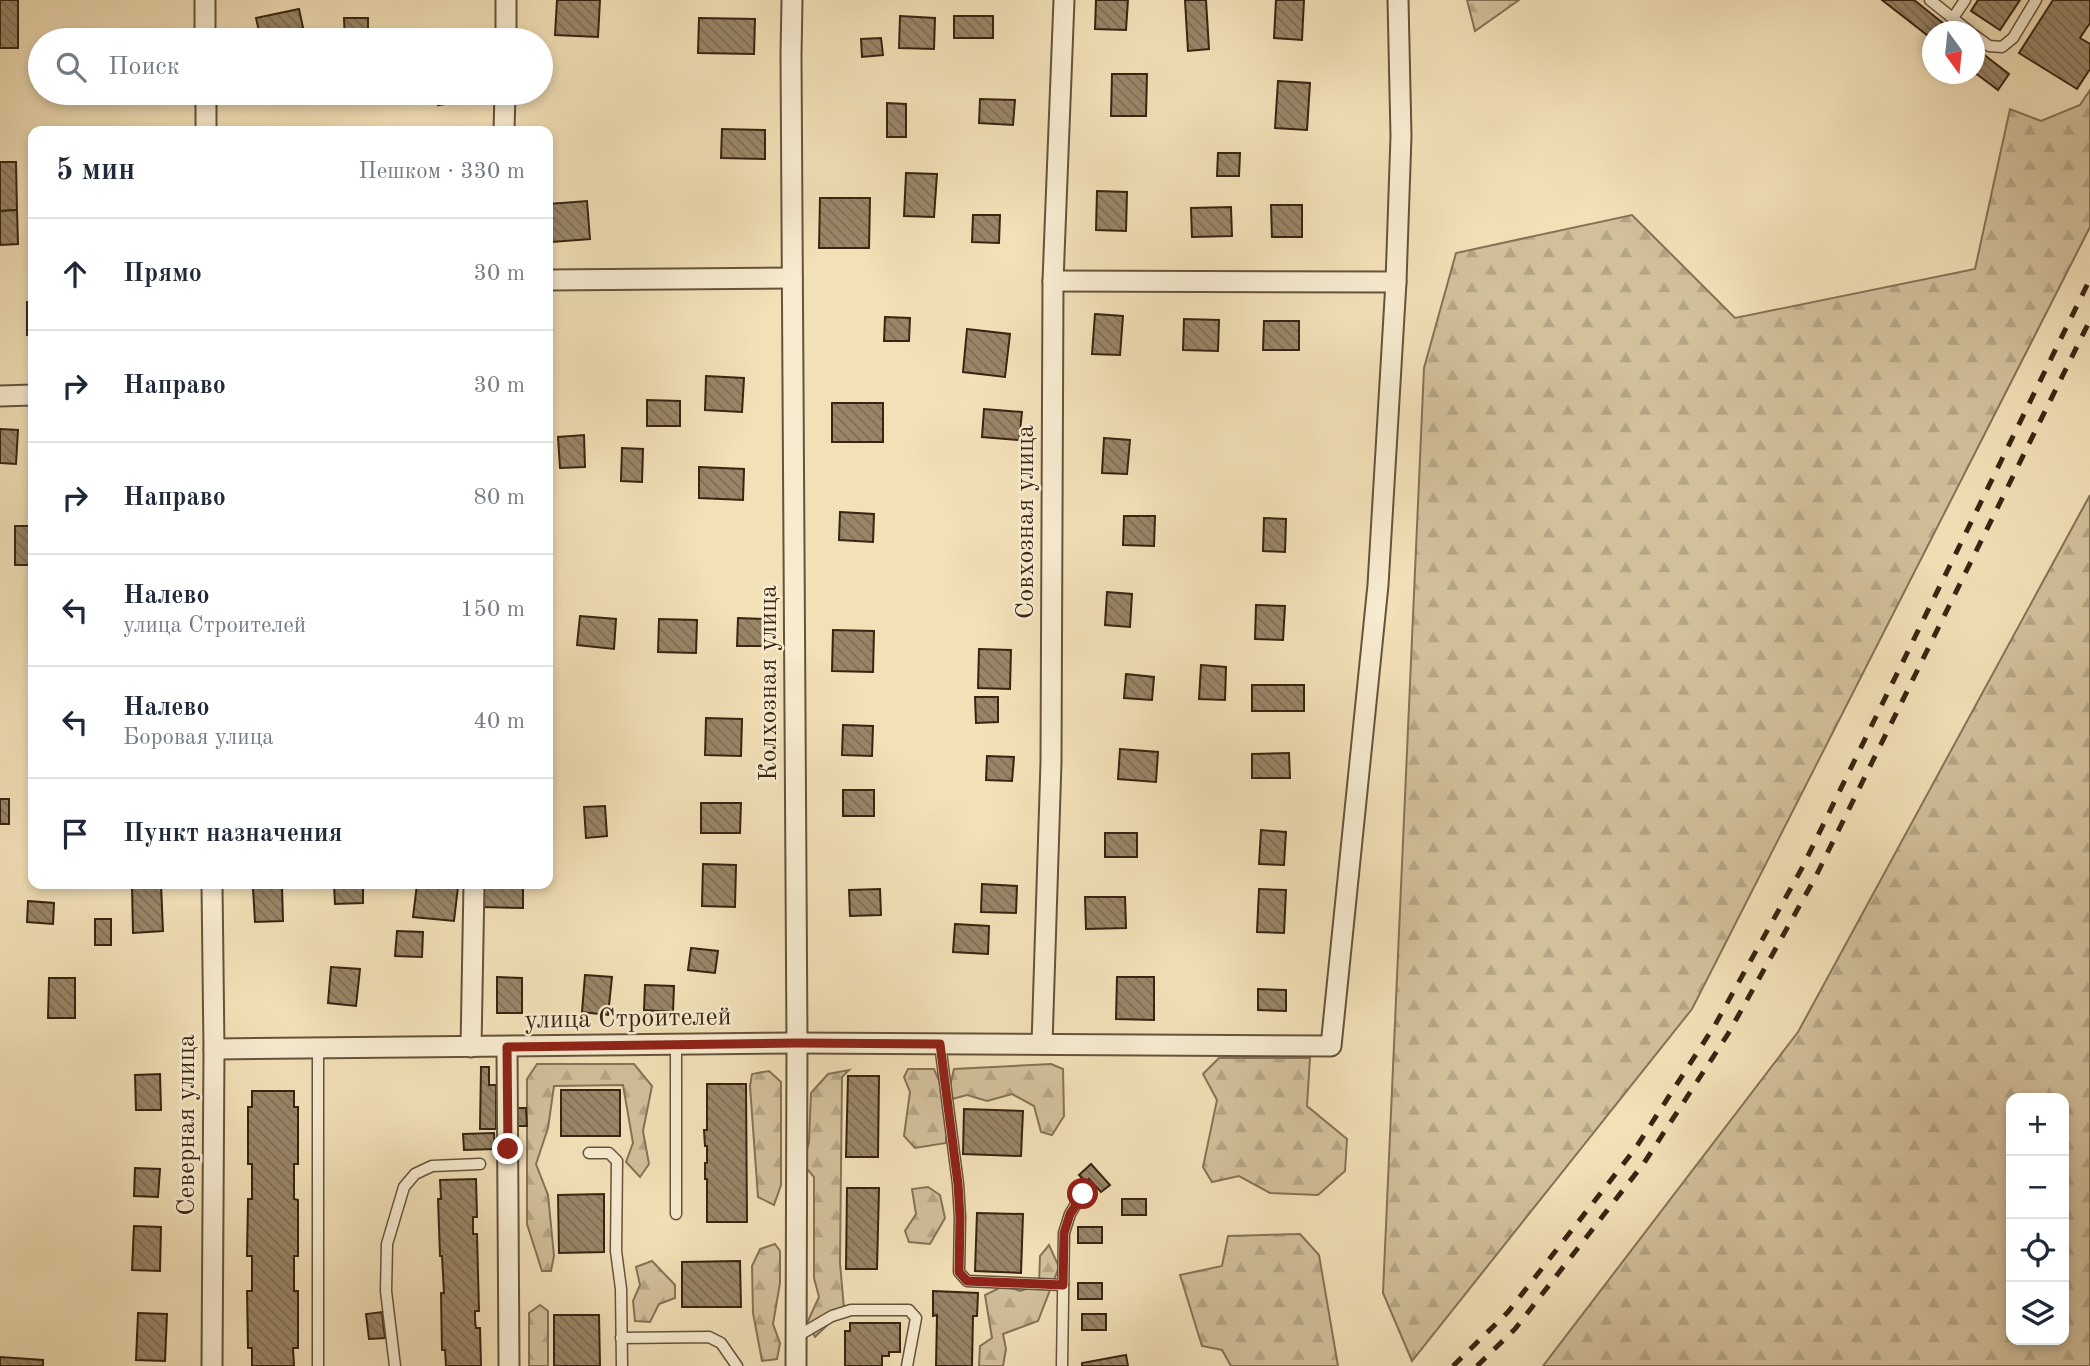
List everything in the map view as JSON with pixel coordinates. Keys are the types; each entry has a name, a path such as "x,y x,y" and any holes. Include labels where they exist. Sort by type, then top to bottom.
{"street":[{"path":"205,0 205,28"},
{"path":"506,0 506,28"},
{"name":"Колхозная улица","path":"792,0 796,1366"},
{"name":"Совхозная улица","path":"1042,1044 1051,762 1054,281 1064,0"},
{"path":"1054,281 1396,282 1401,136 1398,0"},
{"path":"206,105 206,126"},
{"path":"504,126 505,105"},
{"path":"553,280 792,278"},
{"name":"улица Строителей","path":"214,1049 797,1043 1331,1046 1378,585 1396,282"},
{"path":"0,396 28,395"},
{"name":"Северная улица","path":"212,889 212,1366"},
{"path":"471,1047 474,889"},
{"path":"507,1047 509,1366"}],"lane":[{"path":"1930,0 1957,21"},
{"path":"1953,18 1965,0"},
{"path":"1985,43 2001,47 2013,38 2036,0"},
{"path":"940,1044 958,1184 959,1272 967,1281 1063,1285"},
{"path":"676,1045 676,1214"},
{"path":"318,1048 318,1366"},
{"path":"589,1153 609,1153 617,1161 617,1251 621,1289 622,1366"},
{"path":"395,1366 386,1291 387,1244 404,1186 415,1174 432,1166 480,1164"},
{"path":"1062,1366 1064,1233 1070,1214 1083,1194"},
{"path":"796,1337 832,1316 851,1310 909,1310 916,1318 907,1366"},
{"path":"621,1338 709,1338 721,1343 737,1366"}],"green space":[{"path":"1467,0 1519,0 1475,31"},
{"path":"2090,90 2090,227 1692,1009 1412,1361 1383,1293 1424,368 1456,253 1632,215 1735,318 1975,269 2010,109 2041,121 2080,105"},
{"path":"2090,495 2090,1366 1543,1366 1798,1032"},
{"path":"1219,1058 1310,1058 1307,1106 1347,1139 1345,1171 1318,1195 1270,1193 1239,1176 1212,1182 1203,1167 1217,1100 1203,1074"},
{"path":"537,1064 634,1064 652,1086 643,1131 649,1164 640,1177 626,1162 633,1143 623,1085 554,1086 548,1128 536,1164 548,1195 554,1256 551,1271 542,1271 527,1224 527,1079"},
{"path":"1051,1064 1063,1069 1064,1116 1052,1135 1041,1132 1034,1106 1012,1094 987,1101 967,1095 948,1100 946,1143 915,1148 904,1136 910,1092 904,1077 908,1069 934,1069 941,1085 951,1082 954,1069"},
{"path":"849,1070 842,1077 840,1263 844,1309 815,1337 807,1323 819,1297 814,1278 814,1177 803,1164 809,1142 811,1093 828,1074"},
{"path":"769,1071 781,1082 781,1185 774,1205 758,1197 750,1086 752,1074"},
{"path":"928,1187 940,1195 945,1218 930,1244 909,1242 905,1231 916,1214 912,1189"},
{"path":"1300,1234 1319,1255 1338,1366 1231,1366 1222,1350 1202,1346 1180,1275 1222,1266 1228,1236"},
{"path":"775,1244 780,1251 780,1283 773,1324 780,1343 777,1359 762,1361 753,1313 752,1266 760,1249"},
{"path":"1049,1245 1059,1267 1038,1321 1003,1334 1006,1349 1003,1366 979,1366 980,1346 992,1338 985,1295 1005,1285 1020,1291 1039,1285 1040,1256"},
{"path":"652,1261 675,1285 675,1298 659,1304 650,1322 635,1321 633,1301 640,1285 636,1267"},
{"path":"540,1305 548,1311 548,1366 529,1366 529,1313"}],"building":[{"path":"0,0 18,0 18,48 0,48"},
{"path":"557,0 600,0 598,37 555,35"},
{"path":"1096,0 1128,0 1126,30 1095,29"},
{"path":"1185,0 1206,0 1209,49 1188,51"},
{"path":"1276,0 1304,0 1302,40 1274,38"},
{"path":"1882,0 1914,0 1940,21 1922,21 1922,31"},
{"path":"1978,0 2020,0 2000,30 1971,11"},
{"path":"2053,0 2090,0 2090,23 2080,38 2090,44 2090,69 2077,89 2019,53"},
{"path":"299,9 303,28 258,28 256,18"},
{"path":"900,16 935,18 934,49 899,48"},
{"path":"954,16 993,16 993,38 954,38"},
{"path":"344,18 368,18 368,28 344,28"},
{"path":"699,18 755,19 754,54 698,53"},
{"path":"881,38 883,55 862,57 861,39"},
{"path":"1985,55 2009,74 1998,90 1985,80"},
{"path":"1112,74 1147,74 1146,116 1111,116"},
{"path":"1278,81 1310,83 1307,130 1275,128"},
{"path":"980,99 1015,100 1013,125 979,123"},
{"path":"887,103 906,104 906,137 887,137"},
{"path":"722,129 765,130 765,159 721,158"},
{"path":"1218,153 1240,153 1239,176 1217,176"},
{"path":"0,162 16,162 17,210 0,211"},
{"path":"906,173 937,174 934,217 904,216"},
{"path":"1097,191 1127,192 1126,231 1096,230"},
{"path":"820,198 870,198 869,248 819,248"},
{"path":"587,201 590,239 553,242 553,204"},
{"path":"1271,205 1302,205 1302,237 1272,237"},
{"path":"1231,207 1232,236 1192,237 1191,208"},
{"path":"17,210 18,244 0,245 0,211"},
{"path":"973,215 1000,215 999,243 972,242"},
{"path":"27,302 28,302 28,335"},
{"path":"1095,314 1123,316 1120,355 1092,354"},
{"path":"885,317 910,318 909,341 884,341"},
{"path":"1184,319 1219,320 1218,351 1183,350"},
{"path":"1264,321 1299,321 1299,350 1263,350"},
{"path":"967,329 1010,334 1005,377 963,372"},
{"path":"706,376 744,378 742,412 705,410"},
{"path":"647,400 680,401 680,426 647,426"},
{"path":"832,403 883,403 883,442 832,442"},
{"path":"984,409 1022,412 1019,440 982,437"},
{"path":"0,429 18,430 16,464 0,463"},
{"path":"584,435 585,467 560,468 558,437"},
{"path":"1104,438 1130,440 1127,474 1102,473"},
{"path":"622,448 643,449 642,482 621,481"},
{"path":"699,467 744,469 743,500 699,498"},
{"path":"840,512 874,514 873,542 839,540"},
{"path":"1124,516 1155,516 1154,546 1123,545"},
{"path":"1264,518 1286,519 1285,552 1263,551"},
{"path":"15,526 28,526 28,565 15,565"},
{"path":"1107,592 1132,594 1130,627 1105,625"},
{"path":"1256,605 1285,606 1283,640 1255,639"},
{"path":"580,616 616,619 614,649 577,645"},
{"path":"738,618 765,619 765,646 737,646"},
{"path":"659,619 697,620 696,653 658,652"},
{"path":"833,630 874,631 873,672 832,671"},
{"path":"979,649 1011,650 1010,689 978,688"},
{"path":"1201,665 1226,667 1225,700 1199,699"},
{"path":"1126,674 1154,677 1152,700 1124,698"},
{"path":"1252,685 1304,685 1304,711 1252,711"},
{"path":"975,697 998,697 998,722 976,723"},
{"path":"706,718 742,719 741,756 705,755"},
{"path":"843,725 873,726 872,756 842,755"},
{"path":"1120,749 1158,752 1156,782 1118,779"},
{"path":"1289,753 1290,778 1252,778 1252,754"},
{"path":"987,756 1014,757 1012,781 986,780"},
{"path":"843,790 874,790 874,816 843,816"},
{"path":"0,799 9,799 9,824 0,824"},
{"path":"701,803 741,803 740,833 701,833"},
{"path":"605,806 607,836 586,838 584,807"},
{"path":"1261,830 1286,832 1284,865 1259,864"},
{"path":"1105,833 1137,833 1137,857 1105,857"},
{"path":"703,864 736,865 735,907 702,906"},
{"path":"982,884 1017,886 1016,913 981,912"},
{"path":"132,889 161,889 163,931 133,933"},
{"path":"253,889 282,889 283,921 255,922"},
{"path":"334,889 363,889 363,903 335,904"},
{"path":"416,889 458,889 454,921 413,917"},
{"path":"483,889 523,889 523,908 482,907"},
{"path":"880,889 881,915 850,916 849,890"},
{"path":"1259,889 1286,890 1284,933 1257,932"},
{"path":"1085,897 1125,897 1126,928 1086,929"},
{"path":"28,901 54,903 53,924 27,922"},
{"path":"95,919 111,919 111,945 95,945"},
{"path":"955,924 989,926 988,954 953,952"},
{"path":"397,931 423,932 422,957 395,956"},
{"path":"691,948 718,951 715,973 688,970"},
{"path":"331,967 360,969 356,1006 328,1003"},
{"path":"585,975 612,977 608,1015 582,1012"},
{"path":"497,977 522,978 522,1013 497,1013"},
{"path":"1117,977 1154,977 1154,1020 1116,1019"},
{"path":"49,978 75,978 75,1018 48,1018"},
{"path":"645,985 674,986 673,1012 644,1010"},
{"path":"1258,989 1286,990 1286,1011 1258,1010"},
{"path":"481,1067 489,1067 489,1085 496,1085 496,1129 480,1129"},
{"path":"160,1074 161,1110 136,1110 135,1075"},
{"path":"848,1076 879,1076 878,1157 846,1157"},
{"path":"707,1084 746,1084 747,1222 707,1222 707,1146 704,1130 707,1130"},
{"path":"561,1090 620,1090 620,1136 561,1136"},
{"path":"252,1091 294,1091 294,1107 298,1107 298,1164 294,1164 294,1199 298,1200 298,1256 294,1256 294,1291 298,1291 298,1348 293,1348 294,1366 252,1366 252,1348 248,1348 247,1291 252,1291 252,1256 247,1256 248,1199 252,1199 252,1164 248,1164 248,1107 252,1107"},
{"path":"516,1108 526,1108 527,1126 517,1126"},
{"path":"964,1109 1023,1111 1021,1156 963,1154"},
{"path":"494,1133 495,1149 464,1150 463,1134"},
{"path":"1091,1164 1110,1185 1101,1192 1089,1179 1087,1183 1079,1175"},
{"path":"135,1168 160,1169 158,1197 134,1196"},
{"path":"476,1179 477,1217 473,1217 473,1234 477,1234 479,1311 475,1311 475,1320 476,1328 480,1328 481,1366 446,1366 445,1350 442,1350 441,1293 444,1293 440,1256 440,1180"},
{"path":"847,1188 879,1188 877,1269 846,1269"},
{"path":"604,1194 604,1252 559,1253 558,1195"},
{"path":"1122,1199 1146,1199 1146,1215 1122,1215"},
{"path":"977,1213 1023,1214 1021,1273 975,1271"},
{"path":"134,1226 161,1227 160,1271 132,1270"},
{"path":"1078,1227 1102,1227 1102,1243 1078,1243"},
{"path":"740,1261 741,1307 682,1307 682,1262"},
{"path":"1078,1283 1102,1283 1102,1299 1078,1299"},
{"path":"933,1291 978,1293 977,1316 973,1316 972,1366 936,1366 937,1315 933,1316"},
{"path":"382,1312 385,1338 369,1339 366,1314"},
{"path":"138,1313 167,1314 165,1361 136,1360"},
{"path":"1082,1314 1106,1314 1106,1330 1082,1330"},
{"path":"554,1315 599,1315 600,1366 554,1366"},
{"path":"850,1323 900,1323 900,1352 889,1352 889,1356 882,1356 882,1366 845,1366 845,1331 850,1331"},
{"path":"1126,1355 1128,1366 1082,1366 1082,1363"},
{"path":"0,1357 43,1360 43,1366 0,1366"}],"railway":[{"path":"1453,1366 1508,1312 1635,1149 1715,1025 1802,868 2090,279"},
{"path":"1477,1366 1515,1329 1644,1163 1728,1034 1815,878 2090,320"}],"route":[{"path":"508,1149 507,1047 940,1044 958,1184 959,1272 967,1281 1063,1285 1064,1233 1070,1214 1083,1194"}]}
